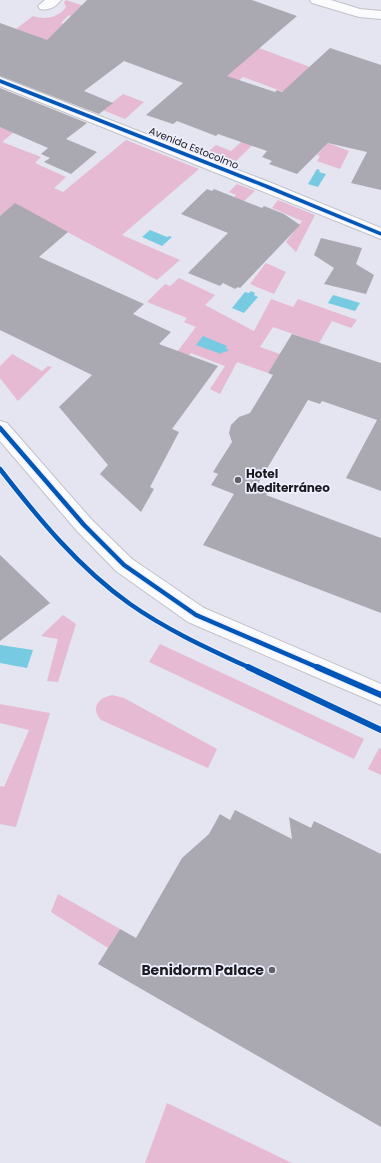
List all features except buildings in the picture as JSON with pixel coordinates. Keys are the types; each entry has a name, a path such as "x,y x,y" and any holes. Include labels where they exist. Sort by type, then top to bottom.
{"street":[{"path":"317,0 359,13 381,15"},
{"name":"Avenida Estocolmo","path":"0,81 268,187 381,234"},
{"path":"0,428 84,525 124,565 196,615 381,695"}],"shaded area":[{"path":"66,0 135,23 259,48 310,67 289,94 243,77 238,81 69,15 61,23 73,26 68,48 16,29 33,16 47,18 59,14 66,7 64,2"},
{"path":"123,94 144,102 125,119 103,110"},
{"path":"0,127 14,132 2,142 41,157 35,163 66,177 54,188 63,192 126,140 199,169 122,235 180,260 157,280 15,204 0,216"},
{"path":"250,134 260,138 236,161 209,151 216,145 231,151"},
{"path":"328,143 349,151 340,169 317,161 320,156 317,155"},
{"path":"237,184 255,191 218,225 208,222 236,195 229,192"},
{"path":"278,200 315,215 296,252 286,242 302,221 272,208"},
{"path":"266,263 286,272 274,294 250,284"},
{"path":"179,278 215,295 205,305 254,331 271,299 293,307 298,299 357,320 351,328 332,321 319,343 273,327 260,347 280,354 268,373 237,362 220,394 210,389 225,366 191,353 178,369 167,365 196,327 184,322 187,318 147,302 165,284 170,286"},
{"path":"12,354 42,371 48,366 52,367 18,401 0,378 0,366"},
{"path":"63,615 76,624 58,682 47,681 58,639 41,636"},
{"path":"160,644 364,739 354,759 149,662"},
{"path":"112,695 124,698 217,749 208,768 101,720 96,711 97,704 103,698"},
{"path":"0,704 50,713 16,827 0,824 0,786 4,787 29,730 0,723"},
{"path":"379,748 381,749 381,775 368,769"},
{"path":"58,894 120,929 108,948 51,912"},
{"path":"167,1103 292,1163 145,1163"}],"water":[{"path":"317,169 320,170 319,172 326,174 318,187 308,184"},
{"path":"150,230 167,237 172,237 162,246 142,237"},
{"path":"251,291 258,297 244,313 232,308 245,292 249,293"},
{"path":"333,295 360,303 355,311 328,303"},
{"path":"203,336 227,346 226,348 229,351 221,354 196,345"},
{"path":"0,645 33,650 27,668 0,663"}],"cycle path":[{"path":"0,81 268,187 381,234"},
{"path":"0,428 84,525 124,565 196,615 381,695"},
{"path":"0,469 26,502 69,550 99,579 129,604 192,641 381,730"}],"place":[{"name":"Hotel Mediterráneo","path":"238,480"},
{"name":"Benidorm Palace","path":"272,970"}]}
